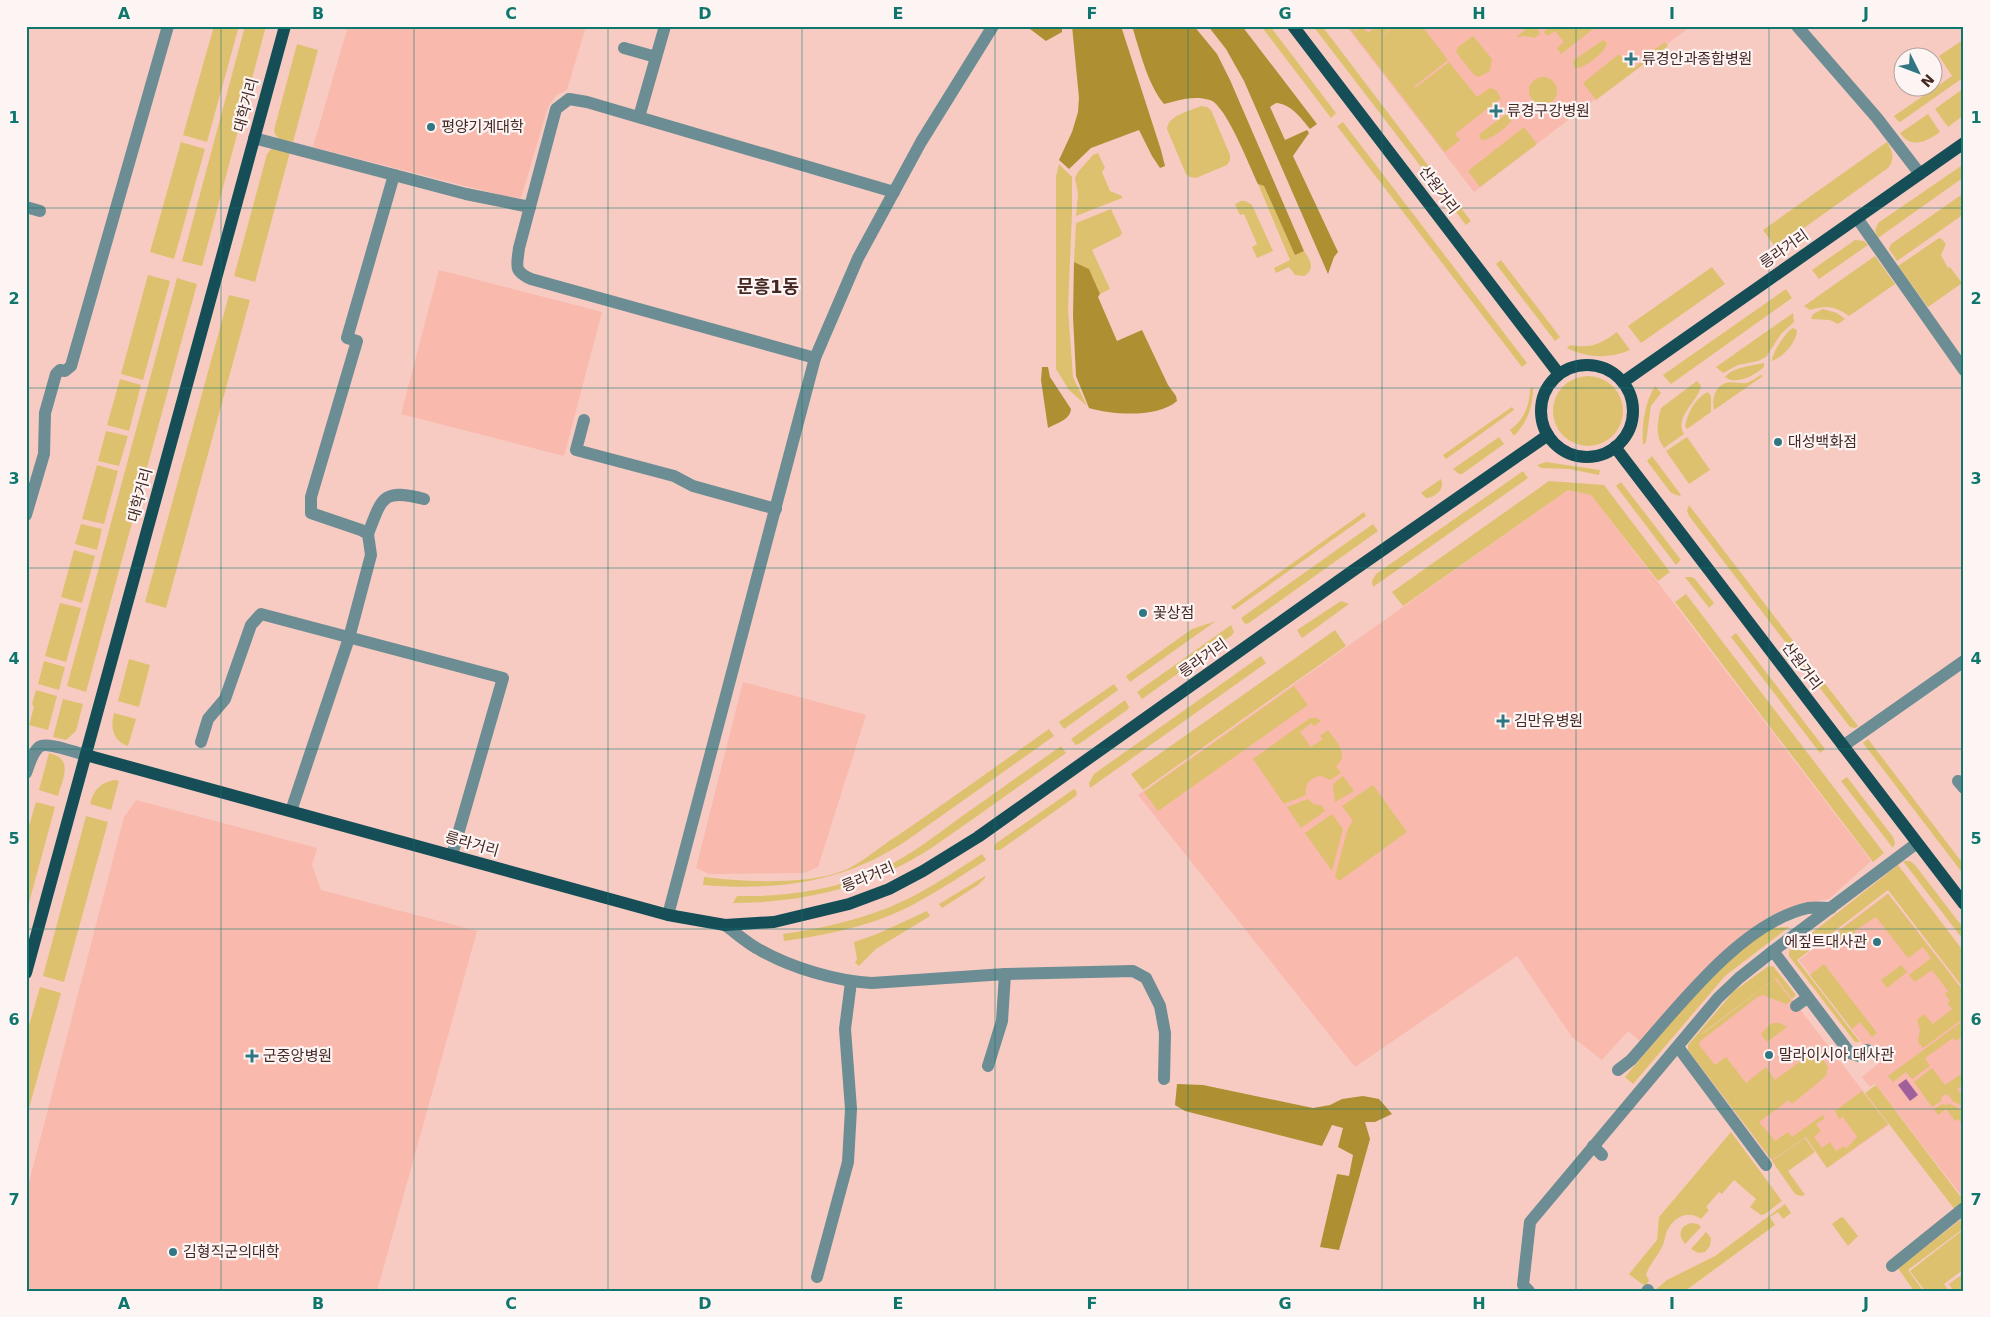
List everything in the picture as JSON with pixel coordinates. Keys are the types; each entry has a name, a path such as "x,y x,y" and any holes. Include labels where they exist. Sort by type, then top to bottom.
{"main road":[{"name":"대학거리","path":"26,973 285,26"},
{"name":"산원거리","path":"1293,26 1559,374"},
{"name":"릉라거리","path":"1623,382 1964,142"},
{"path":"1584,364 1599,366 1612,372 1623,382 1630,393 1633,406 1632,419 1628,432 1615,447 1608,452 1594,456 1578,456 1564,451 1548,436 1544,429 1541,414 1542,400 1548,386 1559,374 1584,364"},
{"name":"릉라거리","path":"86,755 668,915 725,925 774,922 849,904 889,888 923,871 978,837 1351,572 1548,436"},
{"name":"산원거리","path":"1615,447 1964,904"}],"street":[{"path":"26,515 44,454 45,413 53,381 60,370 66,371 71,366 168,26"},
{"path":"639,117 664,26"},
{"path":"668,915 815,358 858,258 921,142 993,26"},
{"path":"1797,26 1877,118 1920,174"},
{"path":"624,48 656,56"},
{"path":"815,358 532,279 520,274 517,268 519,248 556,109 569,99 578,101 639,117 894,192"},
{"path":"254,138 466,194 530,207"},
{"path":"368,534 311,513 311,497 358,341 347,338 394,175"},
{"path":"26,208 40,211"},
{"path":"1856,218 1964,370"},
{"path":"584,420 576,450 674,476 693,486 776,508"},
{"path":"291,811 349,638 371,555 368,534 380,502 402,493 424,500"},
{"path":"201,742 208,719 225,699 251,625 261,614 504,678 452,855"},
{"path":"1843,746 1964,661"},
{"path":"26,773 32,756 39,747 46,745 86,755"},
{"path":"1529,1291 1523,1286 1530,1222 1730,985 1917,843"},
{"path":"1618,1070 1631,1060 1713,967 1761,930 1783,918 1809,908 1831,908"},
{"path":"725,925 759,950 793,965 852,982 914,982 1005,974 1133,970 1146,978 1160,1006 1165,1033 1164,1079"},
{"path":"1773,951 1850,1053 1858,1056 1867,1050"},
{"path":"988,1066 1002,1021 1005,974"},
{"path":"817,1277 848,1162 851,1109 846,1029 852,982"},
{"path":"1796,1006 1807,998"},
{"path":"1678,1047 1766,1165"},
{"path":"1593,1146 1602,1155"},
{"path":"1892,1266 1964,1208"}],"shaded area":[{"path":"214,26 239,26 207,142 183,135"},
{"path":"245,26 266,26 202,266 182,261"},
{"name":"평양기계대학","path":"348,26 586,26 567,90 556,95 548,107 521,198 508,197 313,147"},
{"path":"1026,26 1062,26 1062,32 1046,41"},
{"path":"1072,26 1121,26 1165,166 1160,168 1139,130 1091,148 1069,169 1059,160 1072,132 1078,112 1079,98"},
{"path":"1132,26 1194,26 1217,54 1304,251 1295,255 1264,186 1258,184 1230,124 1216,104 1210,100 1198,98 1164,104 1149,77"},
{"path":"1208,26 1242,26 1317,124 1310,129 1295,112 1286,106 1276,103 1270,107 1285,140 1307,130 1309,133 1293,156 1338,252 1334,257 1328,274 1244,81 1226,49"},
{"path":"1261,26 1270,26 1336,113 1331,118"},
{"path":"1313,26 1322,26 1430,168 1425,172"},
{"name":"류경구강병원","path":"1346,26 1691,26 1474,192"},
{"path":"1360,26 1368,33 1377,26 1393,26 1378,39 1395,26 1422,26 1448,60 1415,86 1415,88 1449,62 1477,97 1490,88 1496,90 1501,98 1455,134 1460,140 1445,152 1350,29 1352,27 1355,31"},
{"path":"1521,26 1542,27 1538,30 1540,34 1535,38 1518,37 1525,30"},
{"path":"1547,26 1597,26 1561,54 1557,48 1564,42 1555,31 1547,36 1544,32 1548,28"},
{"path":"1473,36 1492,59 1490,71 1479,77 1474,75 1456,52 1458,47"},
{"path":"1964,39 1964,77 1942,92 1942,83 1952,76 1942,61 1942,54"},
{"path":"1603,40 1607,43 1606,47 1599,55 1584,66 1575,68 1574,60"},
{"path":"1665,42 1668,46 1596,100 1583,83 1619,54 1627,64 1629,63 1634,68 1646,59 1642,53 1647,49 1650,53"},
{"path":"297,44 318,50 293,142 278,138 274,130"},
{"path":"1543,77 1553,81 1557,91 1553,101 1543,105 1533,101 1529,91 1533,81"},
{"path":"1964,88 1964,115 1948,127 1935,109"},
{"path":"1920,98 1934,98 1900,122 1894,116"},
{"path":"1201,106 1211,110 1230,155 1230,160 1227,165 1196,178 1186,174 1167,129 1168,124 1175,117"},
{"path":"1509,112 1514,115 1510,123 1490,138 1481,140 1479,135 1481,133"},
{"path":"1928,114 1940,132 1925,141 1915,143 1909,141 1900,133"},
{"path":"1343,122 1527,363 1522,367 1337,126"},
{"path":"1524,127 1537,144 1480,187 1468,171"},
{"path":"181,142 205,149 174,259 150,252"},
{"path":"1887,142 1892,155 1892,161 1888,168 1776,248 1763,230"},
{"path":"275,148 290,152 255,282 234,276 267,154 271,149"},
{"path":"1098,153 1105,168 1102,172 1110,191 1122,196 1122,198 1076,216 1078,194 1075,178 1093,155"},
{"path":"1059,164 1072,177 1068,309 1073,377 1087,406 1069,390 1056,369 1056,176"},
{"path":"1964,164 1964,177 1878,238 1875,231 1878,223"},
{"path":"1438,178 1471,221 1466,225 1433,182"},
{"path":"1258,184 1264,186 1295,254 1304,251 1308,257 1311,268 1308,274 1304,276 1295,275 1289,267 1276,273 1274,268 1290,260"},
{"path":"1964,193 1964,214 1897,261 1889,249 1891,244"},
{"path":"1241,201 1252,205 1273,251 1257,258 1252,247 1257,244 1244,214 1240,215 1235,204"},
{"path":"1111,209 1122,233 1120,236 1092,250 1110,289 1100,294 1089,269 1074,262 1076,223"},
{"path":"1939,238 1946,244 1941,255 1948,268 1950,267 1962,283 1928,307 1898,266"},
{"path":"1855,240 1864,241 1868,245 1819,279 1812,270"},
{"path":"1875,256 1895,284 1849,316 1830,307 1810,310 1804,306"},
{"path":"1501,260 1560,337 1555,341 1496,264"},
{"path":"1074,262 1089,269 1100,294 1098,297 1117,341 1142,330 1177,401 1159,410 1135,414 1089,408 1076,376 1073,316"},
{"path":"1712,267 1725,284 1641,343 1628,326"},
{"path":"439,270 602,312 564,456 401,414"},
{"path":"148,275 170,281 143,380 121,374"},
{"path":"177,278 197,284 86,692 67,686"},
{"path":"1786,289 1792,298 1671,384 1663,375"},
{"path":"229,295 250,300 166,608 145,602"},
{"path":"1823,309 1837,313 1845,319 1838,324 1830,320 1811,319 1813,314"},
{"path":"1793,313 1794,322 1781,334 1766,357 1758,361 1738,365 1723,373 1716,367"},
{"path":"1793,328 1797,330 1792,344 1785,353 1772,361 1780,343"},
{"path":"1617,332 1630,350 1614,355 1598,356 1582,354 1567,348 1570,345 1589,346 1606,340"},
{"path":"1764,363 1764,367 1756,373 1740,380 1725,377 1737,369"},
{"path":"1042,367 1048,367 1050,377 1071,409 1066,419 1048,428 1041,380"},
{"path":"1761,375 1763,376 1714,410 1715,394 1722,385 1728,382 1750,382"},
{"path":"1588,376 1601,379 1613,386 1620,398 1623,411 1620,424 1613,436 1601,443 1588,446 1575,443 1563,436 1556,424 1553,411 1556,398 1563,386 1575,379"},
{"path":"120,379 141,385 129,431 107,425"},
{"path":"1697,381 1701,386 1684,415 1682,427 1684,434 1664,448 1659,439 1658,428 1661,408"},
{"path":"1655,386 1661,393 1651,406 1646,442 1643,445 1644,414"},
{"path":"1533,387 1529,413 1523,425 1514,436 1510,430 1519,422 1525,412 1530,389"},
{"path":"1708,392 1711,396 1711,412 1687,429 1685,426 1693,406 1699,398"},
{"path":"1512,407 1514,410 1446,459 1443,455"},
{"path":"106,431 128,436 119,466 98,461"},
{"path":"1499,437 1504,444 1462,474 1453,469"},
{"path":"1687,437 1710,470 1689,484 1666,451"},
{"path":"1652,456 1680,496 1671,493 1647,461"},
{"path":"1546,462 1600,470 1599,475 1569,469 1541,468 1537,465"},
{"path":"97,465 118,471 104,524 82,519"},
{"path":"1523,471 1528,478 1373,587 1372,581 1376,574"},
{"path":"1441,479 1442,486 1439,492 1426,498 1421,493"},
{"path":"1549,481 1604,485 1670,572 1658,581 1591,495 1568,490 1403,606 1392,592"},
{"path":"1621,482 1681,560 1676,565 1616,486"},
{"name":"김만유병원","path":"1568,490 1591,495 1871,861 1829,899 1804,903 1768,917 1707,967 1642,1043 1628,1031 1602,1060 1572,1037 1517,956 1355,1067 1138,795"},
{"path":"1689,505 1797,646 1794,648 1789,647 1689,516 1687,511"},
{"path":"1364,512 1366,516 1234,610 1231,607"},
{"path":"81,524 102,529 97,550 75,544"},
{"path":"1373,524 1378,531 1245,624 1241,618"},
{"path":"74,550 95,556 82,603 61,597"},
{"path":"1685,577 1695,579 1714,603 1709,608"},
{"path":"1686,594 1884,853 1873,862 1675,602"},
{"path":"1341,601 1349,604 1302,638 1297,630"},
{"path":"60,603 81,608 66,662 45,656"},
{"path":"1216,621 1130,682 1126,676 1192,629"},
{"path":"1231,625 1234,632 1232,635 1142,699 1137,692"},
{"path":"1335,630 1346,646 1143,790 1131,774"},
{"path":"1736,633 1825,749 1820,753 1731,637"},
{"path":"1261,656 1266,663 1090,788 1089,783 1094,774"},
{"path":"1805,658 1858,726 1855,728 1850,727 1802,665"},
{"path":"129,659 150,665 139,707 118,701"},
{"path":"44,661 65,667 59,690 38,684"},
{"path":"743,682 866,715 818,867 804,873 709,874 696,868"},
{"path":"1114,684 1118,690 1064,729 1059,722"},
{"path":"1294,686 1308,705 1158,811 1144,792"},
{"path":"36,690 57,696 48,730 29,725"},
{"path":"63,699 83,704 76,731 66,740 53,737"},
{"path":"1125,700 1129,707 1127,710 1079,744 1076,745 1071,739"},
{"path":"114,713 136,719 128,746 119,741 114,733 112,724"},
{"path":"1310,718 1317,718 1321,721 1314,726 1311,723 1300,732 1311,747 1323,739 1320,736 1328,730 1342,752 1340,762 1336,766 1341,773 1330,780 1321,776 1314,778 1307,784 1306,795 1284,804 1253,759"},
{"path":"1049,729 1054,736 906,841 858,866 834,875 783,885 730,887 703,885 704,877 774,881 811,879 843,871 863,860"},
{"path":"1868,739 1964,865 1964,875 1863,743"},
{"path":"1061,746 1066,753 934,846 892,870 834,891 794,899 733,903 737,896 787,894 820,889 852,881 880,870 926,843"},
{"path":"49,753 57,756 64,764 64,776 58,796 39,790"},
{"path":"1343,776 1354,791 1335,802 1333,784"},
{"path":"1847,777 1893,837 1895,843 1893,848 1841,781"},
{"path":"115,780 119,781 111,810 90,804 93,795 101,785"},
{"path":"1373,785 1407,832 1339,881 1335,876 1348,828 1353,821 1342,806"},
{"path":"1074,789 1077,792 1076,796 1000,850 995,850 995,844"},
{"path":"1308,799 1314,804 1322,806 1325,811 1301,828 1287,807"},
{"name":"군중앙병원","path":"136,800 317,848 312,865 321,890 477,931 377,1291 26,1291 26,1194 124,817"},
{"path":"36,802 55,807 26,914 26,836"},
{"path":"1332,814 1343,829 1332,871 1305,833"},
{"path":"86,816 108,822 64,982 43,976"},
{"path":"982,854 986,860 907,908 856,927 784,941 783,934 819,928 853,919 903,901 935,884"},
{"path":"1903,861 1910,861 1915,865 1964,929 1964,941"},
{"path":"1898,865 1964,952 1964,989 1888,890 1797,960 1860,1042 1855,1042 1789,956 1789,951"},
{"path":"985,876 978,885 942,908 939,904"},
{"path":"1888,893 1964,991 1964,1193 1961,1195 1876,1085 1870,1087 1862,1077 1878,1064 1799,960"},
{"path":"1888,894 1964,992 1964,1018 1923,1048 1918,1042 1920,1029 1917,1020 1924,1014 1933,1024 1952,1009 1947,1003 1950,1001 1945,994 1948,991 1932,970 1915,982 1909,975 1931,958 1923,947 1908,958 1876,917 1854,931 1863,943 1861,944 1856,940 1843,939 1840,936 1826,947 1823,943"},
{"path":"927,911 930,916 876,949 859,966 855,963 857,959 854,942 877,934"},
{"path":"1789,927 1725,976 1633,1084 1625,1077 1720,965 1770,928"},
{"path":"1824,964 1877,1033 1872,1037 1860,1022 1852,1029 1810,975"},
{"path":"1901,965 1907,972 1887,988 1881,980"},
{"path":"1773,966 1796,995 1792,999 1776,978 1701,1035 1775,979 1792,1001 1786,1004 1763,995 1759,996 1699,1042 1700,1046 1715,1065 1726,1057 1746,1083 1766,1067 1775,1080 1812,1053 1814,1046 1828,1067 1826,1076 1792,1104 1789,1100 1759,1122 1775,1141 1788,1132 1792,1137 1823,1115 1825,1118 1816,1124 1821,1131 1814,1137 1822,1148 1830,1142 1836,1151 1844,1146 1846,1149 1857,1137 1843,1117 1839,1119 1835,1111 1862,1091 1888,1124 1827,1168 1806,1137 1772,1160 1688,1050 1688,1045 1733,992 1767,967"},
{"path":"1776,978 1889,1125 1827,1168 1805,1137 1772,1161 1688,1050 1704,1033"},
{"path":"40,987 61,993 26,1119 26,1036"},
{"path":"1964,1020 1964,1035 1956,1041 1953,1038 1925,1058 1930,1066 1912,1079 1906,1072 1893,1082 1888,1076"},
{"path":"1780,1023 1787,1027 1767,1042 1761,1034 1769,1025"},
{"path":"1932,1068 1945,1085 1964,1072 1964,1084 1957,1089 1964,1098 1964,1107 1952,1101 1947,1094 1942,1096 1941,1101 1932,1107 1914,1082"},
{"path":"1906,1079 1918,1095 1910,1101 1898,1085"},
{"path":"1177,1084 1203,1085 1313,1108 1330,1105 1342,1099 1363,1096 1379,1099 1392,1114 1375,1122 1365,1122 1370,1139 1339,1250 1320,1247 1337,1174 1349,1176 1353,1155 1338,1147 1343,1128 1332,1125 1322,1146 1185,1111 1175,1105"},
{"path":"1876,1085 1960,1196 1964,1194 1964,1205 1956,1211 1865,1093"},
{"path":"1942,1104 1950,1104 1964,1111 1964,1127 1958,1119 1955,1121 1946,1109 1938,1115 1934,1109"},
{"path":"1731,1132 1782,1201 1761,1215 1750,1207 1756,1199 1734,1180 1722,1194 1719,1192 1706,1207 1709,1210 1701,1219 1696,1216 1687,1215 1678,1218 1671,1224 1662,1247 1647,1271 1646,1275 1649,1280 1646,1287 1629,1274 1657,1240 1659,1217"},
{"path":"1805,1138 1815,1152 1788,1171 1805,1195 1801,1196 1795,1194 1772,1161"},
{"path":"1785,1204 1791,1213 1783,1219 1778,1212 1770,1217 1775,1225 1685,1291 1654,1291 1667,1280 1715,1256"},
{"path":"1843,1217 1858,1236 1848,1246 1832,1224"},
{"path":"1964,1217 1964,1228 1908,1270 1923,1291 1914,1291 1898,1268"},
{"path":"1690,1223 1698,1224 1701,1227 1685,1244 1681,1238 1681,1231 1683,1227"},
{"path":"1964,1229 1964,1269 1944,1284 1949,1291 1925,1291 1910,1271"},
{"path":"1706,1232 1711,1238 1710,1246 1705,1252 1698,1253 1691,1249"},
{"path":"1964,1273 1964,1291 1953,1291 1949,1284"}],"place":[{"name":"류경안과종합병원","path":"1631,59"},
{"name":"류경구강병원","path":"1496,111"},
{"name":"평양기계대학","path":"431,127"},
{"name":"대성백화점","path":"1778,442"},
{"name":"꽃상점","path":"1143,613"},
{"name":"김만유병원","path":"1503,721"},
{"name":"에짚트대사관","path":"1877,942"},
{"name":"말라이시아 대사관","path":"1769,1055"},
{"name":"군중앙병원","path":"252,1056"},
{"name":"김형직군의대학","path":"173,1252"}],"district":[{"name":"문흥1동","path":"768,286"}]}
